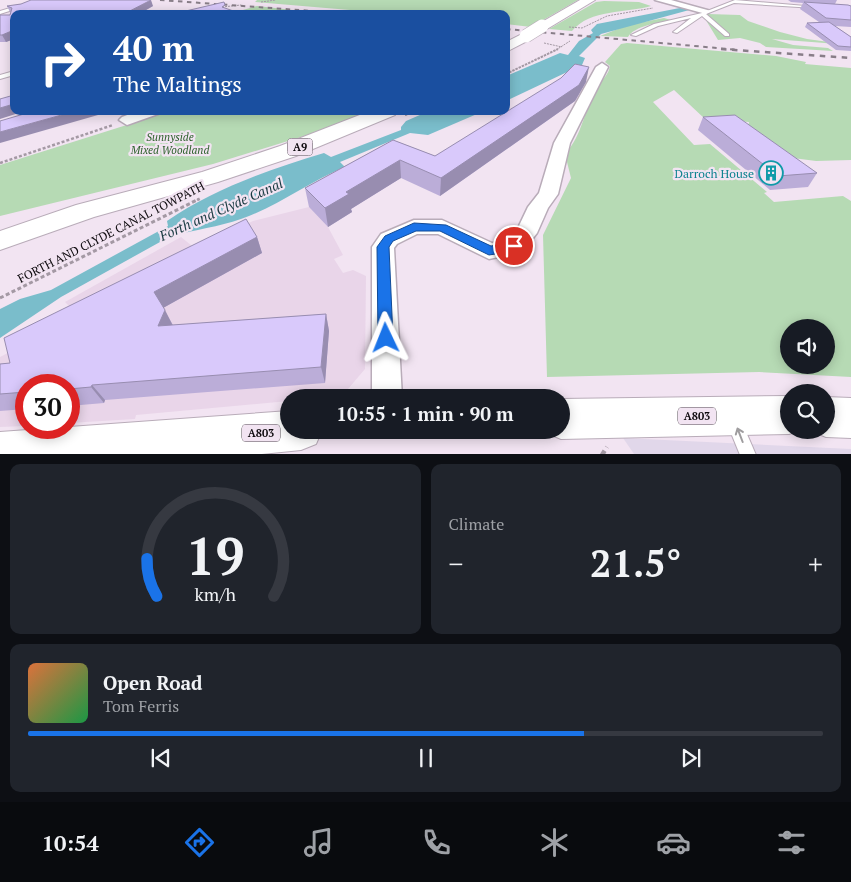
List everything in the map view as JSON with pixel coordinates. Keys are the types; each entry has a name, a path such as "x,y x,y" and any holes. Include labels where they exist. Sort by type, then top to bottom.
{"main road":[{"path":"510,46 589,0"},
{"name":"A9","path":"0,241 85,211 210,177 288,152 378,115"},
{"name":"A9","path":"0,227 85,211"},
{"name":"A803","path":"570,419 780,415"},
{"path":"835,417 851,418"},
{"name":"A803","path":"0,454 280,432"}],"street":[{"path":"672,2 702,11"},
{"path":"387,389 383,247 389,239 414,227 442,227 489,251 514,246 526,233 538,208 548,194 562,144 602,67"},
{"path":"127,120 141,115"}],"lane":[{"path":"634,35 656,25 736,1 823,8"},
{"path":"12,10 28,3"},
{"path":"675,32 702,11"},
{"path":"702,11 727,35"},
{"path":"732,415 748,454"}],"path":[{"path":"261,2 276,0"},
{"path":"574,28 582,28 591,22 610,16 672,2"},
{"path":"216,8 241,4"},
{"path":"510,72 554,52 570,41"},
{"path":"0,163 127,120"},
{"name":"FORTH AND CLYDE CANAL TOWPATH","path":"0,298 87,253 205,196"}],"shaded area":[{"path":"309,207 328,227 343,255 334,259 343,273 353,270 366,276 365,369 348,389 280,389 280,402 136,415 135,419 80,422 80,374 15,374 15,426 0,427 0,357 79,316 65,302 181,237 196,249 253,221"},
{"path":"623,438 851,449 851,454 634,454"}],"green space":[{"path":"257,0 578,0 531,27 510,24 510,10 350,10 255,2"},
{"path":"596,2 639,2 651,6 599,15 580,24 572,31 549,29"},
{"path":"257,6 292,10 243,10"},
{"path":"708,14 740,15 748,21 780,32 807,39 851,45 772,39 793,45 828,48 833,51 766,47 760,43 740,38 718,40 704,17"},
{"path":"664,18 671,20 635,30 628,37 600,36 628,25"},
{"path":"627,43 776,56 806,62 805,64 851,68 851,160 816,161 793,158 747,131 749,122 705,119 674,90 653,102 694,145 710,144 767,192 764,193 774,202 843,196 851,201 851,377 796,374 835,374 835,319 780,319 780,373 547,377 543,235 571,178 565,154 580,130 593,94 608,72 610,66 605,62 621,44"},
{"name":"Sunnyside Mixed Woodland","path":"158,115 360,115 327,129 213,164 0,216 0,165"}],"water":[{"path":"685,7 693,9 601,34 579,56 585,58 582,65 510,99 510,74 560,53 568,55 579,41 593,33 591,30 597,24"},
{"name":"Forth and Clyde Canal","path":"420,115 475,115 428,135 410,133 340,162 345,167 249,216 181,234 178,232 61,297 0,338 0,309 20,299 51,290 168,226 167,221 203,199 243,181 284,166 324,153 331,157 401,130 406,121"}],"building":[{"path":"31,0 151,0 132,10 11,10 12,8 7,6"},
{"path":"224,2 225,5 222,7 231,10 190,10"},
{"path":"804,2 851,6 851,20 826,18"},
{"path":"0,15 10,15 10,32 2,35 0,35"},
{"path":"829,22 851,37 851,47 838,46 807,23"},
{"path":"575,64 589,67 579,85 441,178 400,160 346,192 349,194 325,208 305,188 393,140 435,156 501,115 510,115 510,110 561,78"},
{"path":"10,96 10,105 0,108 0,99"},
{"path":"20,115 62,115 0,132 0,121"},
{"path":"735,115 817,173 778,176 703,117"},
{"path":"246,219 257,237 154,292 165,310 158,326 326,314 321,367 92,385 91,387 80,388 80,374 15,374 15,393 0,394 0,364 10,363 4,338"}],"railway":[{"path":"160,0 299,10"},
{"path":"510,29 739,50"},
{"path":"721,49 851,58"}],"place":[{"name":"Darroch House","path":"771,173"}],"route":[{"path":"386,338 383,247 389,239 414,227 442,227 489,251 514,246"}]}
